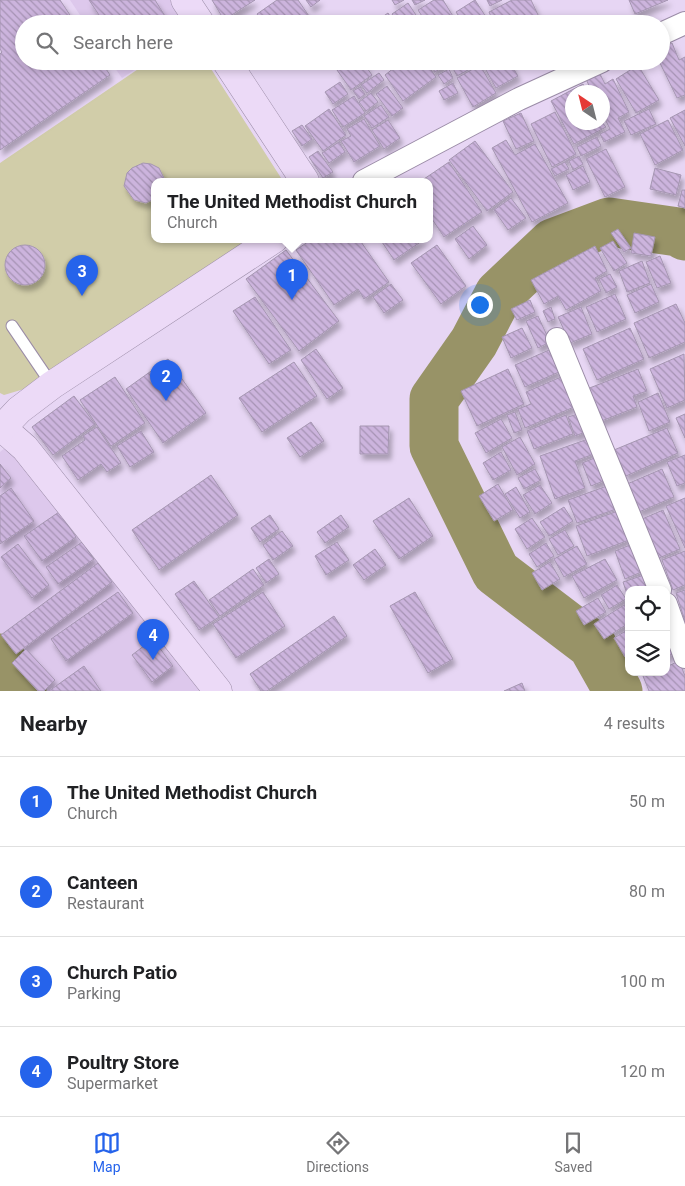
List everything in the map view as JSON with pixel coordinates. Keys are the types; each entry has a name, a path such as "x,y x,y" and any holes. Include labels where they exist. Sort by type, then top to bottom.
{"street":[{"path":"186,0 195,15"},
{"path":"670,30 685,23"},
{"path":"232,70 303,178"},
{"path":"370,178 518,100 583,70"},
{"path":"218,691 25,448 1,428 19,410 52,385 268,243"},
{"path":"558,340 658,586"},
{"path":"670,615 685,656"}],"lane":[{"path":"12,326 52,385"}],"shaded area":[{"path":"70,0 170,0 179,15 80,15"},
{"path":"116,70 134,70 122,78"},
{"path":"137,70 212,70 281,178 151,178 151,243 244,243 31,387 4,395 0,393 0,163"},
{"path":"5,448 18,455 205,691 29,691 0,647 0,452"}],"building":[{"path":"0,0 60,0 70,15 15,15 15,70 107,70 110,75 0,150 0,54 2,52 0,49"},
{"path":"89,0 155,0 164,15 99,15"},
{"path":"212,0 255,0 232,15 221,15"},
{"path":"277,0 298,0 308,15 258,15"},
{"path":"306,0 320,0 311,7"},
{"path":"392,0 404,0 395,5"},
{"path":"412,0 425,0 415,5"},
{"path":"434,0 443,0 452,15 421,15 418,10"},
{"path":"475,0 485,15 458,15 456,12"},
{"path":"487,0 502,0 490,6"},
{"path":"512,0 531,0 538,15 490,15 489,12"},
{"path":"629,0 668,0 635,14"},
{"path":"408,3 416,15 393,15"},
{"path":"672,43 679,60 685,57 685,95 677,98 663,70 670,70 670,44"},
{"path":"337,70 368,70 372,75 351,90"},
{"path":"391,70 431,70 436,77 403,101 385,75"},
{"path":"449,70 453,78 444,84 438,75"},
{"path":"454,70 468,70 457,76"},
{"path":"471,70 483,70 496,93 473,107 457,78"},
{"path":"486,70 514,70 518,76 496,88"},
{"path":"630,70 641,70 659,100 636,113 616,79"},
{"path":"599,72 605,84 613,79 629,112 618,118 625,132 604,142 600,134 610,130 610,85 589,85 586,79"},
{"path":"379,73 384,80 367,93 361,85"},
{"path":"340,82 348,94 333,104 325,92"},
{"path":"453,83 458,93 444,100 439,91"},
{"path":"387,86 403,108 392,116 376,94"},
{"path":"360,87 365,94 359,99 353,91"},
{"path":"371,93 378,102 366,111 359,102"},
{"path":"565,94 565,127 551,101"},
{"path":"354,96 365,113 343,127 332,110"},
{"path":"381,105 389,117 372,128 364,116"},
{"path":"329,109 346,135 323,151 305,126"},
{"path":"649,109 656,124 631,135 624,121"},
{"path":"685,110 685,146 670,118"},
{"path":"555,112 576,154 552,167 531,124"},
{"path":"521,113 534,141 516,149 503,121"},
{"path":"364,119 380,146 354,162 341,141 351,136 347,129"},
{"path":"388,120 400,138 384,149 372,130"},
{"path":"668,120 683,150 655,165 640,134"},
{"path":"302,125 312,139 302,146 292,131"},
{"path":"567,130 600,130 574,144"},
{"path":"597,137 601,146 581,156 577,147"},
{"path":"506,140 515,155 535,144 568,203 532,222 492,148"},
{"path":"475,141 513,192 487,211 449,160"},
{"path":"339,142 345,152 329,163 322,153"},
{"path":"606,149 625,187 605,197 586,159"},
{"path":"318,151 333,172 323,178 309,157"},
{"path":"579,156 583,164 573,170 569,161"},
{"path":"449,162 482,212 444,237 433,220 433,178 425,178"},
{"path":"565,162 569,169 555,176 551,169"},
{"path":"143,163 151,164 159,168 164,178 151,178 151,200 146,203 134,200 124,186 127,173 132,168"},
{"path":"583,166 590,182 573,190 566,175"},
{"path":"655,168 681,175 676,195 650,189"},
{"path":"682,190 685,190 685,208 678,206"},
{"path":"511,198 526,218 508,230 494,210"},
{"path":"473,226 487,245 469,259 455,239"},
{"path":"618,229 631,248 624,252 611,233"},
{"path":"634,233 655,237 651,256 631,253"},
{"path":"613,241 627,263 614,271 600,248"},
{"path":"306,243 362,243 389,282 364,299 358,289 334,305 296,250"},
{"path":"383,243 419,243 394,260"},
{"path":"29,245 36,248 42,254 45,265 44,273 36,282 29,285 21,285 14,282 6,273 5,261 8,254 17,246"},
{"path":"437,245 466,286 441,304 411,263"},
{"path":"595,246 607,271 595,278 601,291 566,310 558,296 544,304 531,280"},
{"path":"286,250 339,321 299,351 246,279"},
{"path":"660,256 671,283 657,288 646,262"},
{"path":"642,261 650,283 627,292 619,271"},
{"path":"610,274 617,287 606,293 599,279"},
{"path":"391,284 403,300 384,313 373,297"},
{"path":"651,284 659,302 635,313 627,295"},
{"path":"615,294 626,319 597,332 586,307"},
{"path":"255,297 291,350 269,364 233,311"},
{"path":"530,300 535,312 517,320 511,309"},
{"path":"676,304 685,323 685,342 649,358 634,323"},
{"path":"551,307 555,319 548,322 543,311"},
{"path":"581,307 592,334 570,343 558,317"},
{"path":"538,316 550,342 538,348 526,321"},
{"path":"522,328 532,348 511,358 502,337"},
{"path":"630,328 644,359 597,380 583,349"},
{"path":"316,349 343,388 327,399 301,360"},
{"path":"549,350 559,372 525,387 515,365"},
{"path":"684,354 685,400 667,408 650,369"},
{"path":"168,359 206,413 163,443 126,389"},
{"path":"294,362 317,396 262,432 239,398"},
{"path":"508,369 524,404 477,426 461,391"},
{"path":"638,369 647,391 633,396 637,407 599,422 587,389"},
{"path":"115,377 145,423 111,446 80,400"},
{"path":"561,377 574,407 525,428 518,409 531,404 526,392"},
{"path":"658,393 670,422 649,431 638,402"},
{"path":"74,396 95,424 53,455 32,427"},
{"path":"515,412 522,430 514,433 507,415"},
{"path":"581,413 588,431 575,436 568,417"},
{"path":"685,414 685,438 676,418"},
{"path":"566,415 573,434 534,449 527,431"},
{"path":"501,419 512,438 486,453 475,433"},
{"path":"311,422 324,441 300,457 287,438"},
{"path":"360,426 389,426 388,454 360,454"},
{"path":"97,427 121,463 107,472 101,464 78,480 62,456 85,440 83,436"},
{"path":"667,428 678,453 626,476 614,450"},
{"path":"141,431 154,452 130,467 117,446"},
{"path":"520,437 535,464 517,475 502,447"},
{"path":"588,439 594,454 575,461 585,488 555,499 540,456"},
{"path":"501,452 511,470 493,480 483,463"},
{"path":"685,455 685,483 677,486 667,462"},
{"path":"597,457 606,480 591,486 582,463"},
{"path":"0,464 11,478 0,488"},
{"path":"535,469 541,480 524,489 518,478"},
{"path":"662,469 674,497 639,512 627,484"},
{"path":"211,475 238,515 159,570 132,530"},
{"path":"498,484 513,510 494,521 479,496"},
{"path":"540,485 552,503 535,514 523,495"},
{"path":"607,486 616,509 577,523 568,500"},
{"path":"516,487 530,512 520,518 505,494"},
{"path":"11,488 34,521 0,544 0,496"},
{"path":"409,498 433,536 399,559 373,521"},
{"path":"685,498 685,548 666,506"},
{"path":"564,507 573,521 549,536 540,522"},
{"path":"663,510 680,549 659,558 642,519"},
{"path":"618,511 629,540 587,556 576,526"},
{"path":"59,512 76,537 42,561 24,536"},
{"path":"270,515 279,529 260,542 251,528"},
{"path":"341,515 349,527 325,543 317,532"},
{"path":"532,518 545,537 527,549 515,529"},
{"path":"565,530 574,546 558,555 549,539"},
{"path":"282,531 293,546 273,560 263,545"},
{"path":"82,542 94,559 58,584 46,567"},
{"path":"337,542 349,560 326,575 315,556"},
{"path":"546,543 554,556 537,567 529,554"},
{"path":"635,543 646,570 625,579 615,551"},
{"path":"18,544 49,585 32,598 1,557"},
{"path":"577,546 587,564 564,577 554,559"},
{"path":"375,549 386,565 364,580 353,565"},
{"path":"685,551 685,585 673,590 662,560"},
{"path":"269,559 279,574 266,583 256,568"},
{"path":"605,559 617,580 584,598 572,576"},
{"path":"550,562 560,579 542,590 532,573"},
{"path":"98,563 112,582 16,654 1,635"},
{"path":"253,569 264,585 220,616 209,600"},
{"path":"647,574 651,586 625,586 625,588 623,582"},
{"path":"194,581 219,617 199,630 175,594"},
{"path":"617,585 625,600 609,609 601,595"},
{"path":"685,590 685,621 676,593"},
{"path":"118,592 133,613 66,661 51,639"},
{"path":"263,592 285,626 236,658 213,624"},
{"path":"415,592 453,659 428,673 390,606"},
{"path":"598,598 606,612 584,625 576,611"},
{"path":"624,605 625,607 625,626 604,639 594,624"},
{"path":"334,616 347,636 267,691 261,691 250,674"},
{"path":"625,631 625,657 614,638"},
{"path":"153,639 173,666 152,682 132,655"},
{"path":"670,643 675,653 670,655"},
{"path":"26,649 55,680 44,691 38,691 12,663"},
{"path":"679,661 685,676 685,691 649,691 643,676 670,676 670,665"},
{"path":"84,666 101,691 49,691"},
{"path":"522,683 525,691 504,691"}],"waterway":[{"path":"618,691 592,645 496,572 434,446 434,399 474,342 499,294 553,243 609,222 678,232 685,236"},
{"path":"0,658 22,691"}],"place":[{"name":"Church Patio","path":"82,296"},
{"name":"The United Methodist Church","path":"292,300"},
{"name":"Canteen","path":"166,401"},
{"name":"Poultry Store","path":"153,660"}]}
